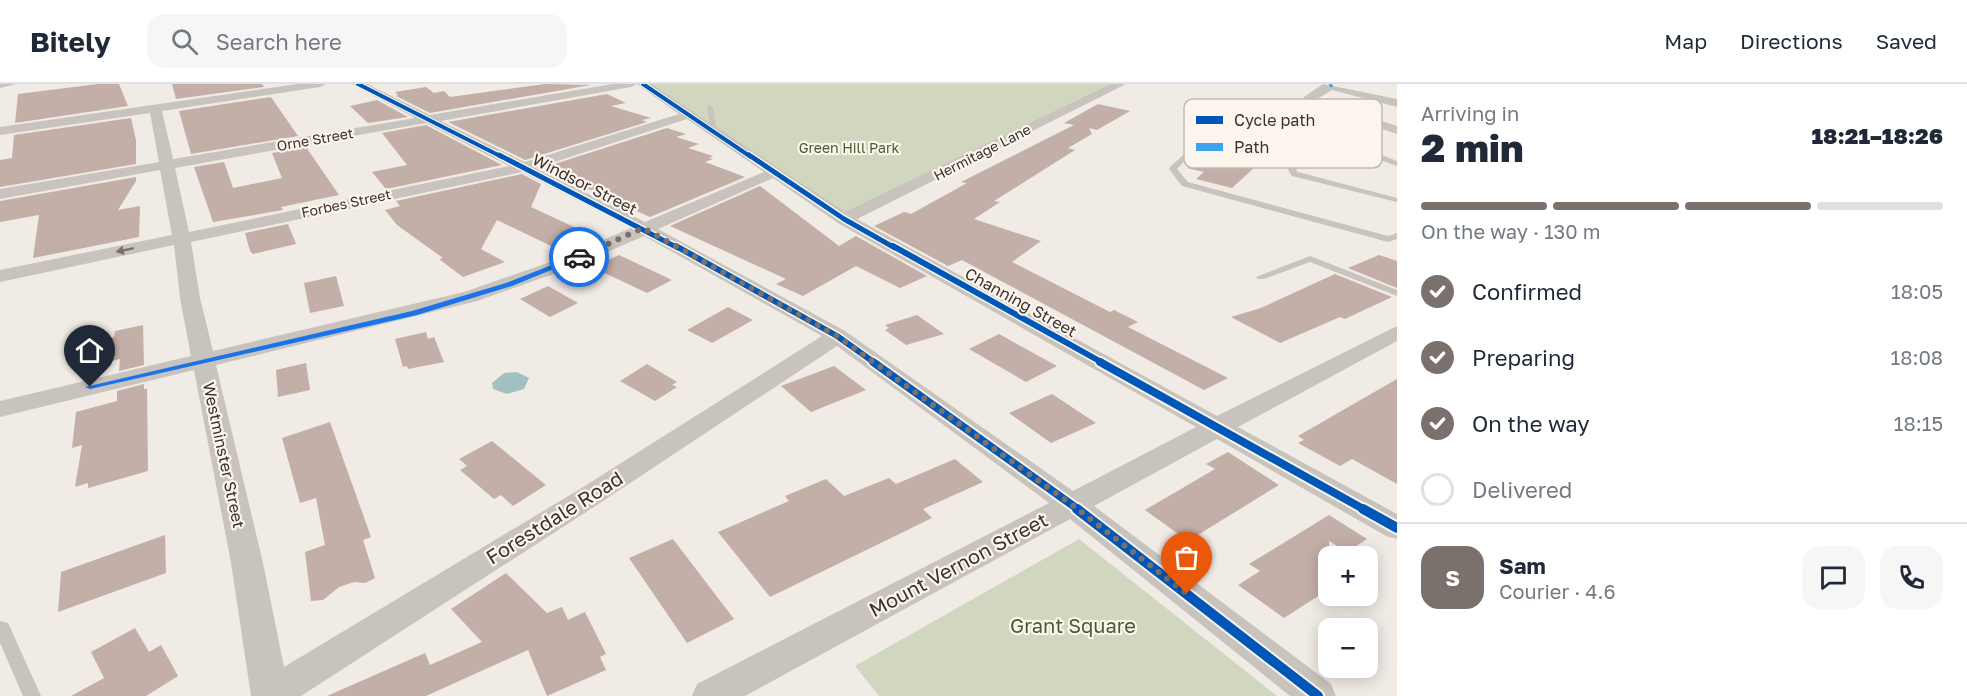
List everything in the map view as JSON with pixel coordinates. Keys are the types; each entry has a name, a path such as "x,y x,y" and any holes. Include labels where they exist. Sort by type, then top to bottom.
{"street":[{"path":"0,85 10,84"},
{"path":"0,131 320,84"},
{"name":"Windsor Street","path":"358,84 643,228 837,336 1071,504 1318,696"},
{"name":"Orne Street","path":"0,194 631,84"},
{"name":"Channing Street","path":"643,84 844,219 1397,528"},
{"name":"Hermitage Lane","path":"844,219 1120,84"},
{"path":"1309,99 1325,87 1332,87 1381,99"},
{"path":"1382,99 1397,103"},
{"name":"Westminster Street","path":"155,108 168,165 171,196 182,238 190,298 248,563 270,696"},
{"name":"Forbes Street","path":"0,276 522,168 688,115"},
{"path":"1382,125 1397,130"},
{"path":"0,409 204,359 414,313 471,297 566,263 773,173"},
{"name":"Mount Vernon Street","path":"710,696 1397,332"},
{"name":"Forestdale Road","path":"270,696 590,496 837,336"}],"lane":[{"path":"710,107 714,133"},
{"path":"1184,159 1173,169 1185,184 1388,239 1397,236"},
{"path":"1382,159 1397,164"},
{"path":"1294,168 1294,174 1397,200"},
{"path":"1261,276 1310,259 1397,294"},
{"path":"2,628 32,696"}],"green space":[{"name":"Green Hill Park","path":"643,84 1120,84 844,219"},
{"name":"Grant Square","path":"1079,539 1277,696 879,696 855,666"}],"water":[{"path":"517,372 529,378 524,389 507,394 493,389 492,383 504,373"}],"building":[{"path":"98,84 119,84 128,106 15,123 18,94"},
{"path":"172,84 262,84 264,87 176,99"},
{"path":"545,84 591,85 430,113 396,96 398,95 395,92 426,87 434,93 444,91 450,97"},
{"path":"607,94 626,103 611,106 651,118 642,120 647,122 525,160 448,122"},
{"path":"271,97 298,136 191,154 179,111"},
{"path":"377,100 408,117 368,123 350,106"},
{"path":"1098,104 1130,111 1097,130 1089,128 1092,134 1068,148 1075,150 994,201 1000,202 974,219 1041,241 1012,262 1110,312 1114,310 1138,322 1128,327 1228,378 1204,390 962,260 948,266 874,226 904,212 911,214 967,183 961,182 1074,125 1064,123"},
{"path":"131,118 136,140 136,164 0,187 0,160 12,158 14,135"},
{"path":"426,125 502,165 386,189 372,172 407,165 382,133"},
{"path":"667,128 686,134 676,137 699,144 688,148 713,156 709,158 713,159 705,162 745,177 650,217 542,168"},
{"path":"306,147 339,195 281,207 283,210 213,222 194,167 224,162 233,188 282,178 272,153"},
{"path":"1187,168 1254,168 1232,188 1196,179 1204,172"},
{"path":"522,174 541,184 531,207 587,233 551,246 497,220 481,249 505,262 463,277 439,259 443,258 397,225 385,210 400,206 396,201"},
{"path":"136,177 136,181 118,210 140,206 139,237 33,258 39,215 0,222 0,201"},
{"path":"760,186 839,246 856,236 927,276 900,288 856,266 803,296 776,284 786,279 670,226"},
{"path":"288,224 296,244 253,254 250,251 245,233"},
{"path":"619,255 672,280 647,293 592,267"},
{"path":"1379,255 1397,261 1397,288 1348,268"},
{"path":"1335,274 1392,297 1345,319 1340,317 1280,343 1231,317 1261,308"},
{"path":"336,276 344,306 310,313 304,283"},
{"path":"548,286 578,303 550,317 520,299"},
{"path":"728,307 753,320 712,343 687,330"},
{"path":"917,315 944,334 906,345 885,330 889,328 885,325"},
{"path":"143,325 144,365 119,371 120,359 102,363 104,339 114,337 115,331"},
{"path":"426,332 428,339 434,337 444,362 408,369 407,366 403,367 395,339"},
{"path":"999,334 1057,366 1026,382 969,349"},
{"path":"306,363 310,390 278,397 276,370"},
{"path":"647,364 677,382 672,385 677,387 655,401 620,381"},
{"path":"834,366 866,390 811,412 781,386"},
{"path":"1397,379 1397,484 1352,459 1340,466 1298,443 1304,440 1298,436"},
{"path":"144,384 144,389 147,389 148,471 88,488 88,483 75,487 82,445 72,448 76,412 117,401 117,391"},
{"path":"1052,394 1096,423 1051,443 1009,413"},
{"path":"330,422 371,537 363,540 375,578 365,583 354,582 339,587 323,600 311,601 305,552 325,545 316,498 300,503 282,438"},
{"path":"492,441 546,485 513,506 501,495 494,499 460,470 467,466 459,459"},
{"path":"1228,452 1279,485 1188,541 1145,510 1215,469 1206,464"},
{"path":"955,459 983,482 923,509 932,518 770,597 718,532 789,501 785,496 826,479 844,496 889,478 896,484"},
{"path":"1329,515 1367,539 1356,546 1337,546 1329,541 1329,546 1318,546 1318,596 1284,618 1238,585 1260,571 1249,564"},
{"path":"165,535 166,573 58,612 61,572"},
{"path":"673,539 734,619 687,643 629,558"},
{"path":"506,573 547,613 562,607 568,620 585,612 606,654 600,657 606,670 547,696 528,650 426,696 327,696 425,653 430,665 482,642 451,609"},
{"path":"135,628 149,652 161,645 178,676 146,696 71,696 104,678 91,652"}],"cycle path":[{"path":"358,84 643,228 837,336 1071,504 1318,696"},
{"path":"643,84 844,219 1397,528"}],"way so far":[{"path":"579,257 643,228 837,336 1071,504 1187,594"}],"route":[{"path":"90,387 204,359 414,313 509,285 579,257"}]}
